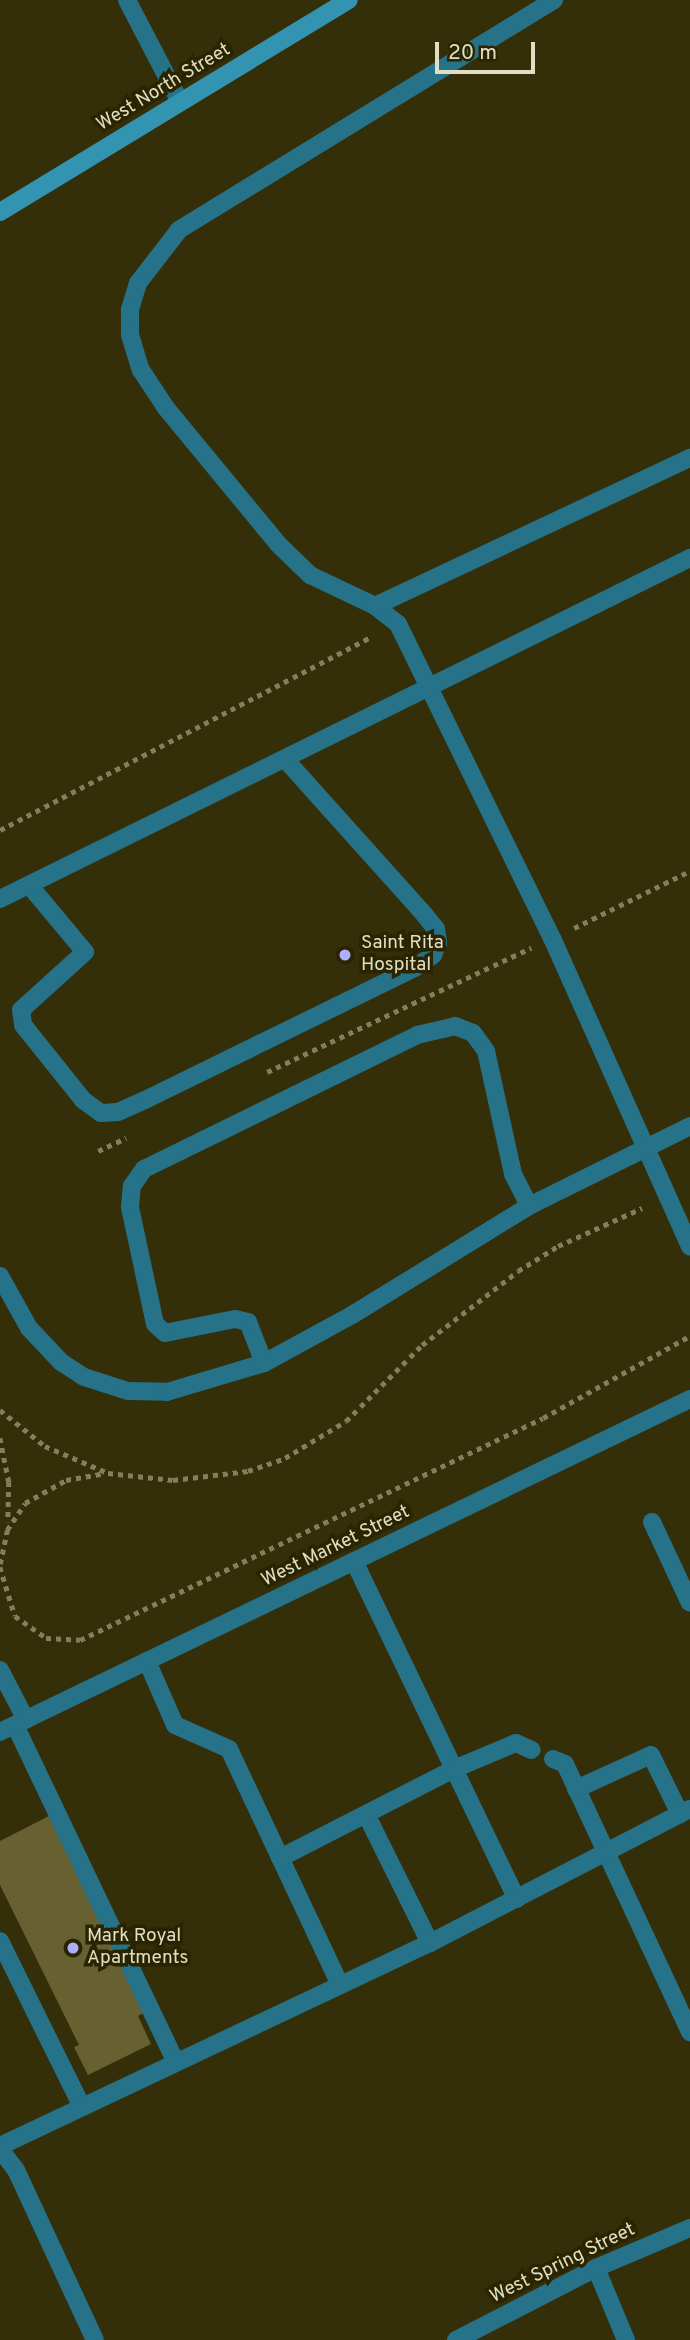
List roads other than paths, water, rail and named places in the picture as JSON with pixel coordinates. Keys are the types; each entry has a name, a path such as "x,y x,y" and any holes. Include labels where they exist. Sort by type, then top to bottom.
{"main road":[{"name":"West North Street","path":"0,212 349,0"}],"street":[{"path":"127,0 180,102"},
{"path":"554,0 178,230 156,255 133,301 130,335 141,370 228,486 310,575 375,606 398,624 433,688 552,938 690,1246"},
{"path":"375,606 690,458"},
{"path":"0,899 433,688 690,558"},
{"path":"29,885 85,952 21,1010 23,1025 83,1101 102,1113 118,1112 145,1100 416,967 433,955 438,943 436,929 286,760"},
{"path":"264,1363 248,1322 235,1319 165,1333 155,1324 131,1207 132,1186 144,1169 417,1035 454,1026 473,1033 486,1051 513,1174 529,1206"},
{"path":"0,1276 29,1328 61,1362 84,1377 128,1391 167,1392 264,1363 352,1315 529,1206 690,1126"},
{"name":"West Market Street","path":"13,1726 690,1399"},
{"path":"652,1522 690,1603"},
{"path":"354,1561 517,1899"},
{"path":"147,1661 176,1725 229,1749 340,1985"},
{"path":"0,1670 13,1726 176,2063"},
{"path":"281,1858 454,1769 516,1743 532,1750"},
{"path":"95,2340 16,2170 0,2148 430,1943 685,1811 651,1755 576,1789"},
{"path":"552,1759 565,1764 690,2032"},
{"path":"367,1816 430,1943"},
{"path":"0,1941 82,2107"},
{"name":"West Spring Street","path":"456,2340 596,2268 690,2228"},
{"path":"596,2268 626,2340"}],"place":[{"name":"Saint Rita Hospital","path":"345,955"},
{"name":"Mark Royal Apartments","path":"73,1948"}]}
